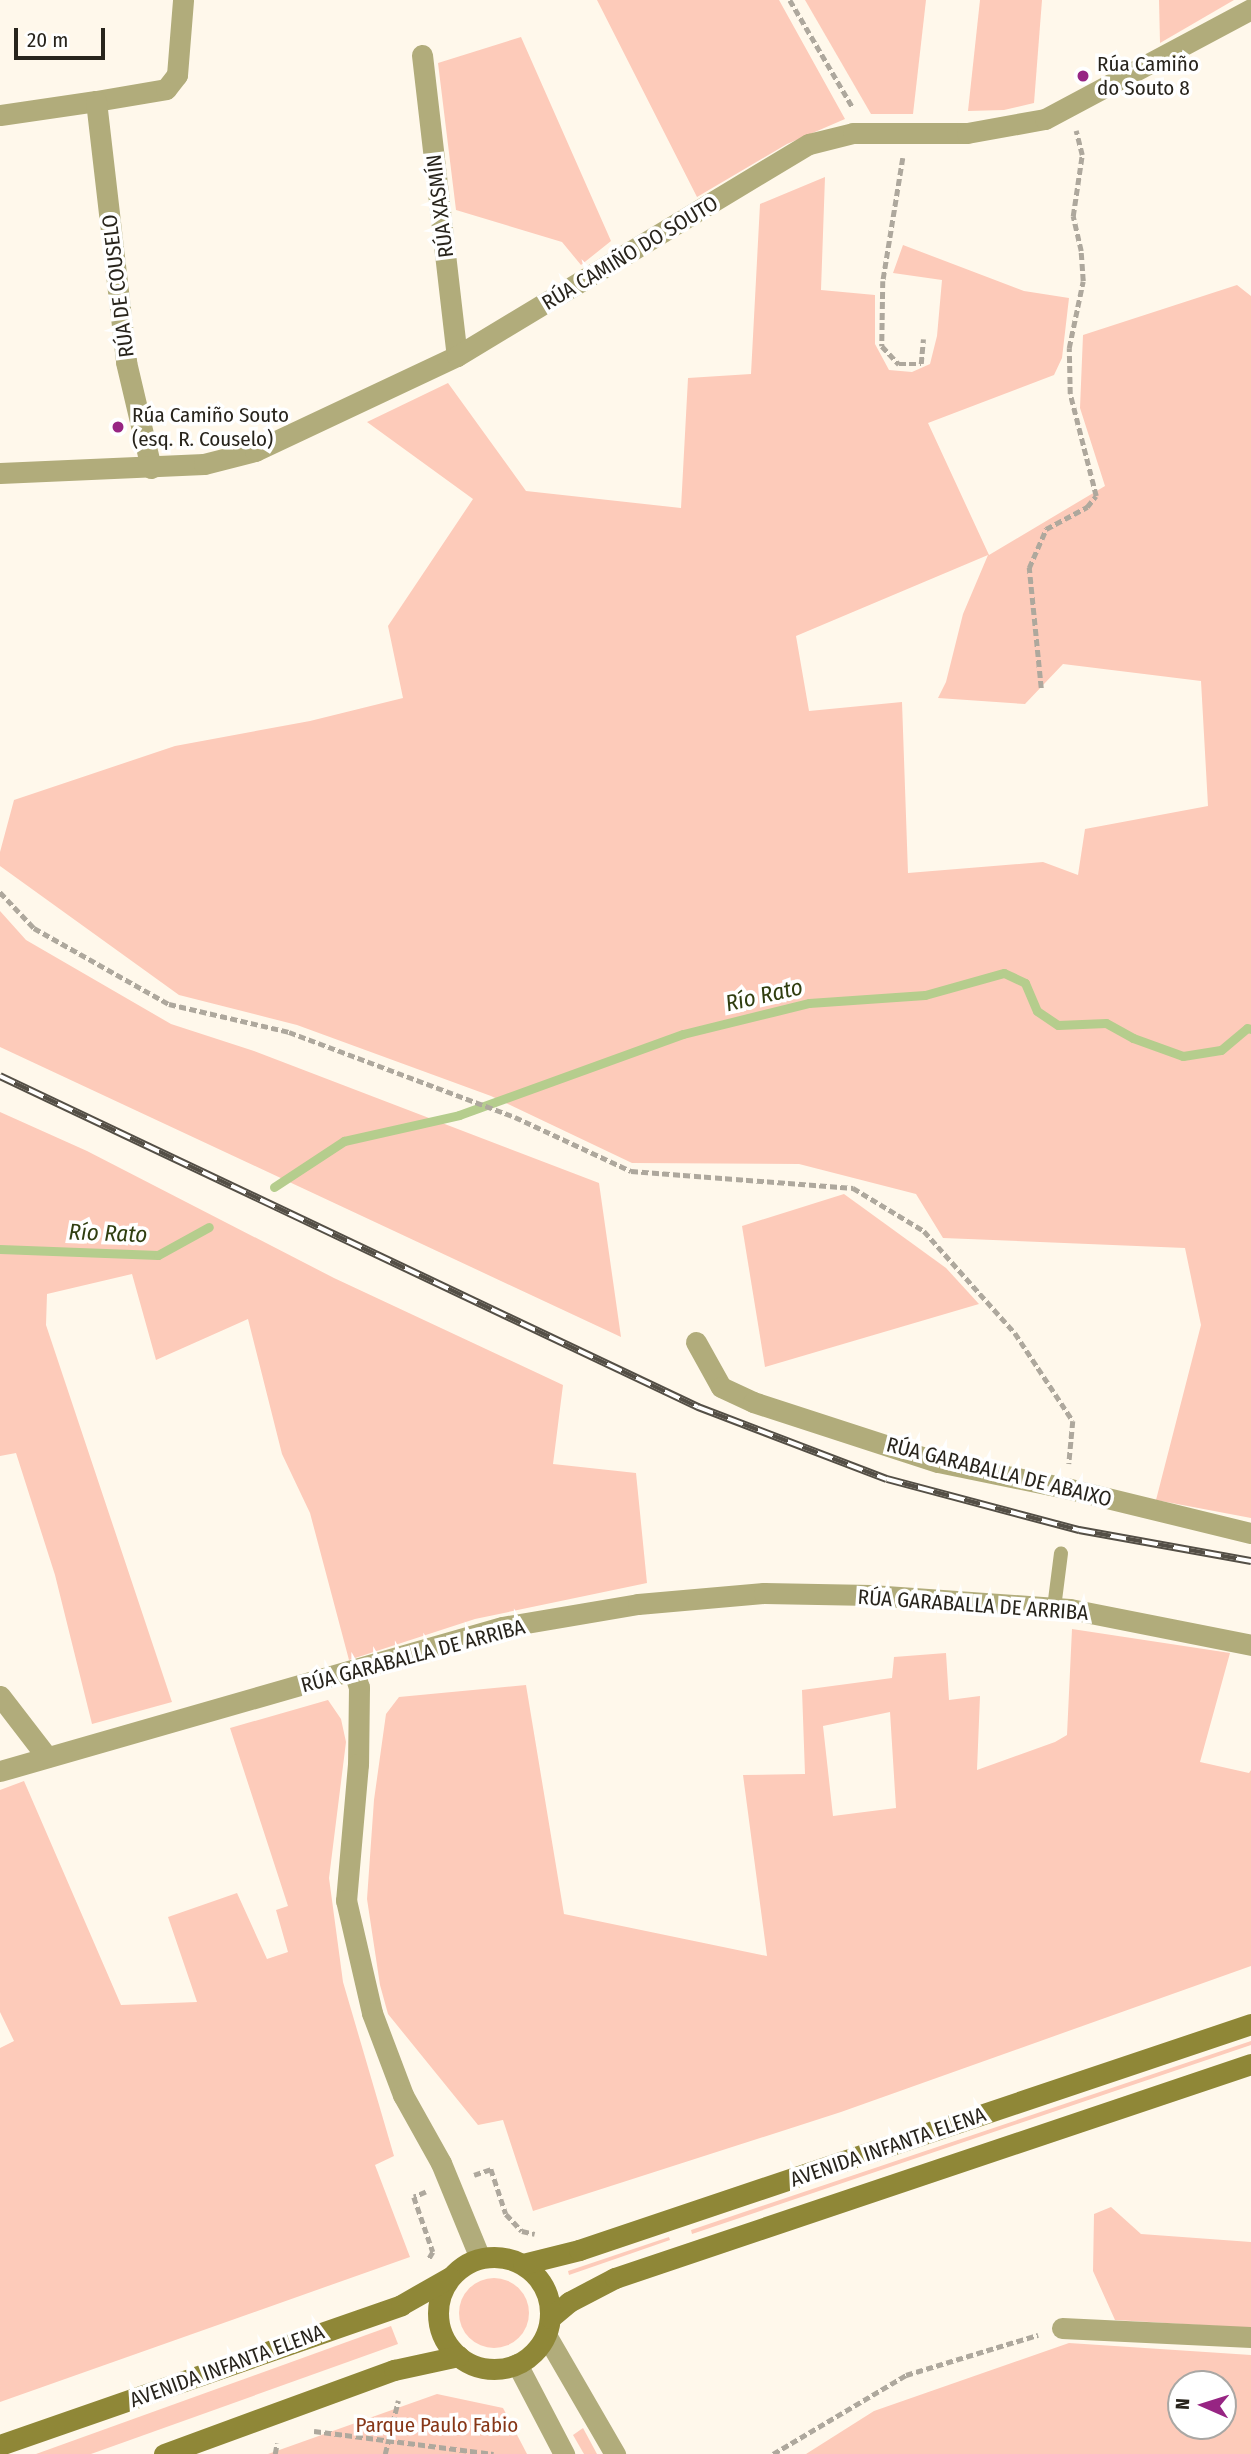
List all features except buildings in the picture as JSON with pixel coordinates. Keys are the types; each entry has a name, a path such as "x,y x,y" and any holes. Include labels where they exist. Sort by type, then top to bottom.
{"street":[{"path":"0,115 166,89 177,75 183,0"},
{"name":"RÚA CAMIÑO DO SOUTO","path":"0,473 204,464 255,451 457,356 810,144 853,133 967,133 1045,120 1251,9"},
{"name":"RÚA XASMÍN","path":"422,55 457,356"},
{"name":"RÚA DE COUSELO","path":"96,102 126,362 151,468"},
{"name":"RÚA GARABALLA DE ABAIXO","path":"696,1342 721,1387 753,1402 938,1462 1066,1488 1251,1533"},
{"name":"RÚA GARABALLA DE ARRIBA","path":"0,1771 502,1628 651,1603 764,1593 871,1595 1055,1608 1251,1645"},
{"path":"354,1672 359,1688 358,1765 346,1900 372,2013 403,2095 449,2184 480,2258"},
{"path":"0,1696 47,1757"},
{"name":"AVENIDA INFANTA ELENA","path":"523,2264 579,2250 1251,2024"},
{"name":"AVENIDA INFANTA ELENA","path":"548,2326 569,2302 615,2278 1251,2064"},
{"path":"548,2326 537,2350 517,2364 486,2369 458,2356 446,2343 438,2318 441,2292 450,2277 480,2258 502,2257 523,2264 544,2287 548,2326 615,2454"},
{"name":"AVENIDA INFANTA ELENA","path":"0,2445 401,2305 450,2277"},
{"path":"1062,2328 1251,2337"},
{"path":"164,2454 394,2370 458,2356"},
{"path":"517,2364 564,2454"}],"lane":[{"path":"1055,1608 1061,1553"}],"path":[{"path":"790,0 846,99 873,133"},
{"path":"1041,688 1028,568 1046,529 1087,507 1096,496 1070,394 1069,348 1083,281 1081,251 1073,216 1082,155 1071,106"},
{"path":"909,133 899,173 883,281 882,346 900,365 921,364 923,339"},
{"path":"0,892 34,928 169,1004 289,1031 515,1117 631,1171 853,1188 924,1231 1015,1333 1073,1421 1066,1488"},
{"path":"427,2263 433,2252 414,2197 491,2169 506,2214 522,2231 542,2235"},
{"path":"773,2454 906,2375 1062,2328"},
{"path":"386,2454 398,2401"},
{"path":"314,2431 494,2454"},
{"path":"275,2454 277,2443"}],"green space":[{"path":"597,0 779,0 845,119 787,144 697,197"},
{"path":"805,0 926,0 913,114 871,114"},
{"path":"980,0 1042,0 1034,103 1004,110 968,111"},
{"path":"1159,0 1234,0 1160,43"},
{"path":"521,37 611,241 581,265 562,242 456,210 438,63"},
{"path":"825,177 821,290 875,295 875,344 889,370 912,372 930,364 937,336 942,280 893,273 903,245 1024,291 1069,298 1062,358 1054,375 928,423 989,555 1105,486 1080,408 1083,335 1237,285 1251,296 1251,1518 1156,1500 1201,1325 1185,1248 943,1238 916,1194 799,1164 632,1163 491,1096 297,1025 179,995 0,866 0,852 14,800 175,746 310,721 403,698 388,626 473,499 367,422 448,383 526,491 681,508 688,378 751,374 760,204","holes":["988,555 963,614 946,682 938,698 1025,704 1063,664 1201,681 1208,806 1085,829 1078,875 1043,862 908,873 902,702 809,711 796,636"]},
{"path":"0,911 26,940 171,1024 254,1051 599,1183 621,1337 0,1047"},
{"path":"0,1112 87,1151 334,1278 563,1385 553,1464 636,1473 647,1583 475,1619 349,1660 310,1513 282,1454 248,1319 156,1360 132,1274 47,1294 46,1325 172,1702 92,1724 55,1575 16,1453 0,1456"},
{"path":"844,1194 946,1268 979,1304 765,1367 742,1226"},
{"path":"1072,1629 1230,1653 1200,1762 1249,1773 1251,1770 1251,1966 841,2112 533,2211 503,2120 478,2125 388,2014 380,1985 367,1899 374,1800 386,1714 399,1697 526,1685 564,1914 767,1956 743,1775 805,1774 802,1690 892,1678 894,1657 946,1653 949,1700 980,1696 977,1770 1055,1742 1067,1735","holes":["890,1712 896,1808 833,1816 823,1726"]},
{"path":"328,1700 341,1719 346,1742 329,1878 343,1982 394,2156 375,2165 410,2257 0,2402 0,2048 14,2041 0,2012 0,1790 24,1781 121,2005 197,2002 168,1917 237,1893 267,1959 288,1952 276,1910 288,1906 230,1728"},
{"path":"1251,2041 1251,2045 692,2234 691,2230"},
{"path":"1111,2207 1141,2234 1251,2242 1251,2328 1115,2320 1093,2271 1094,2214"},
{"path":"669,2237 670,2240 569,2275 568,2271"},
{"path":"494,2278 513,2284 523,2294 529,2313 523,2332 513,2342 494,2348 475,2342 465,2332 459,2313 465,2294 475,2284"},
{"path":"391,2326 398,2344 91,2454 36,2454"},
{"path":"1069,2343 1251,2355 1251,2454 806,2454 874,2411"},
{"name":"Parque Paulo Fabio","path":"437,2394 503,2408 527,2454 268,2454"},
{"path":"583,2428 597,2454 584,2454 573,2435"}],"waterway":[{"name":"Río Rato","path":"274,1187 344,1141 459,1115 683,1034 809,1003 925,995 1004,973 1025,983 1037,1011 1058,1025 1106,1023 1133,1038 1183,1056 1221,1050 1247,1028 1251,1029"},
{"name":"Río Rato","path":"0,1249 158,1255 209,1227"}],"railway":[{"path":"0,1076 698,1407 887,1479 1079,1530 1251,1561"}],"place":[{"name":"Rúa Camiño do Souto 8","path":"1083,76"},
{"name":"Rúa Camiño Souto (esq. R. Couselo)","path":"118,427"}]}
